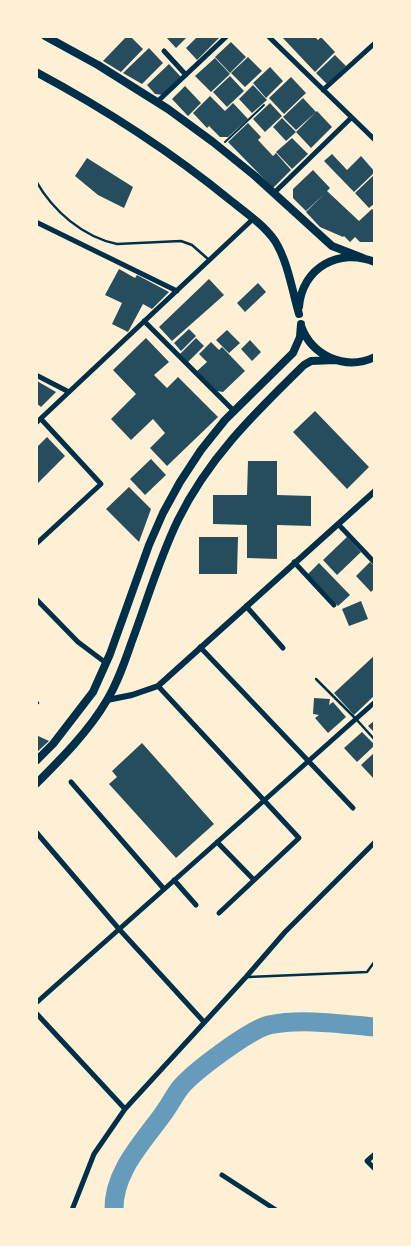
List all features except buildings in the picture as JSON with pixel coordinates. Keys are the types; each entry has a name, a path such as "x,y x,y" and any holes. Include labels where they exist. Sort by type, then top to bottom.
{"main road":[{"path":"45,36 106,70 157,102 220,147 275,192 332,246 375,262"},
{"path":"36,72 84,98 154,142 198,175 267,232 279,249 301,324 306,337 315,348 326,356 350,363 375,359"},
{"path":"299,314 303,288 316,270 336,259 351,256 363,258"},
{"path":"36,761 54,744 93,692 149,545 163,513 180,482 201,450 234,411 293,353 300,337 301,324"},
{"path":"36,784 81,736 107,700 125,660 164,552 178,520 215,460 238,431 304,365 311,361 336,360"}],"street":[{"path":"157,102 227,36"},
{"path":"268,36 375,140"},
{"path":"323,90 375,44"},
{"path":"164,51 186,75"},
{"path":"275,192 351,118"},
{"path":"36,544 101,484 38,421 253,219"},
{"path":"36,222 177,291"},
{"path":"144,321 234,411"},
{"path":"36,374 69,392"},
{"path":"107,700 158,686 375,490"},
{"path":"338,524 375,563"},
{"path":"294,562 334,605"},
{"path":"36,599 78,642 106,662"},
{"path":"246,606 283,648"},
{"path":"200,647 353,808"},
{"path":"158,686 299,838 219,913"},
{"path":"36,1003 375,702"},
{"path":"71,782 164,889"},
{"path":"36,832 204,1022"},
{"path":"217,842 254,880"},
{"path":"72,1210 94,1154 125,1108 246,977 284,932 375,842"},
{"path":"174,880 196,905"},
{"path":"36,1013 125,1108"},
{"path":"375,1154 367,1161 375,1169"},
{"path":"222,1175 276,1210"}],"lane":[{"path":"36,181 53,205 72,223 108,242 117,244 181,241 192,245 209,260"},
{"path":"316,679 356,718 375,740"},
{"path":"375,944 375,949"},
{"path":"246,977 367,972 375,961"}],"path":[{"path":"220,147 264,105"}],"waterway":[{"path":"114,1210 118,1183 138,1147 180,1088 222,1052 260,1028 281,1023 335,1023 375,1027"}]}
